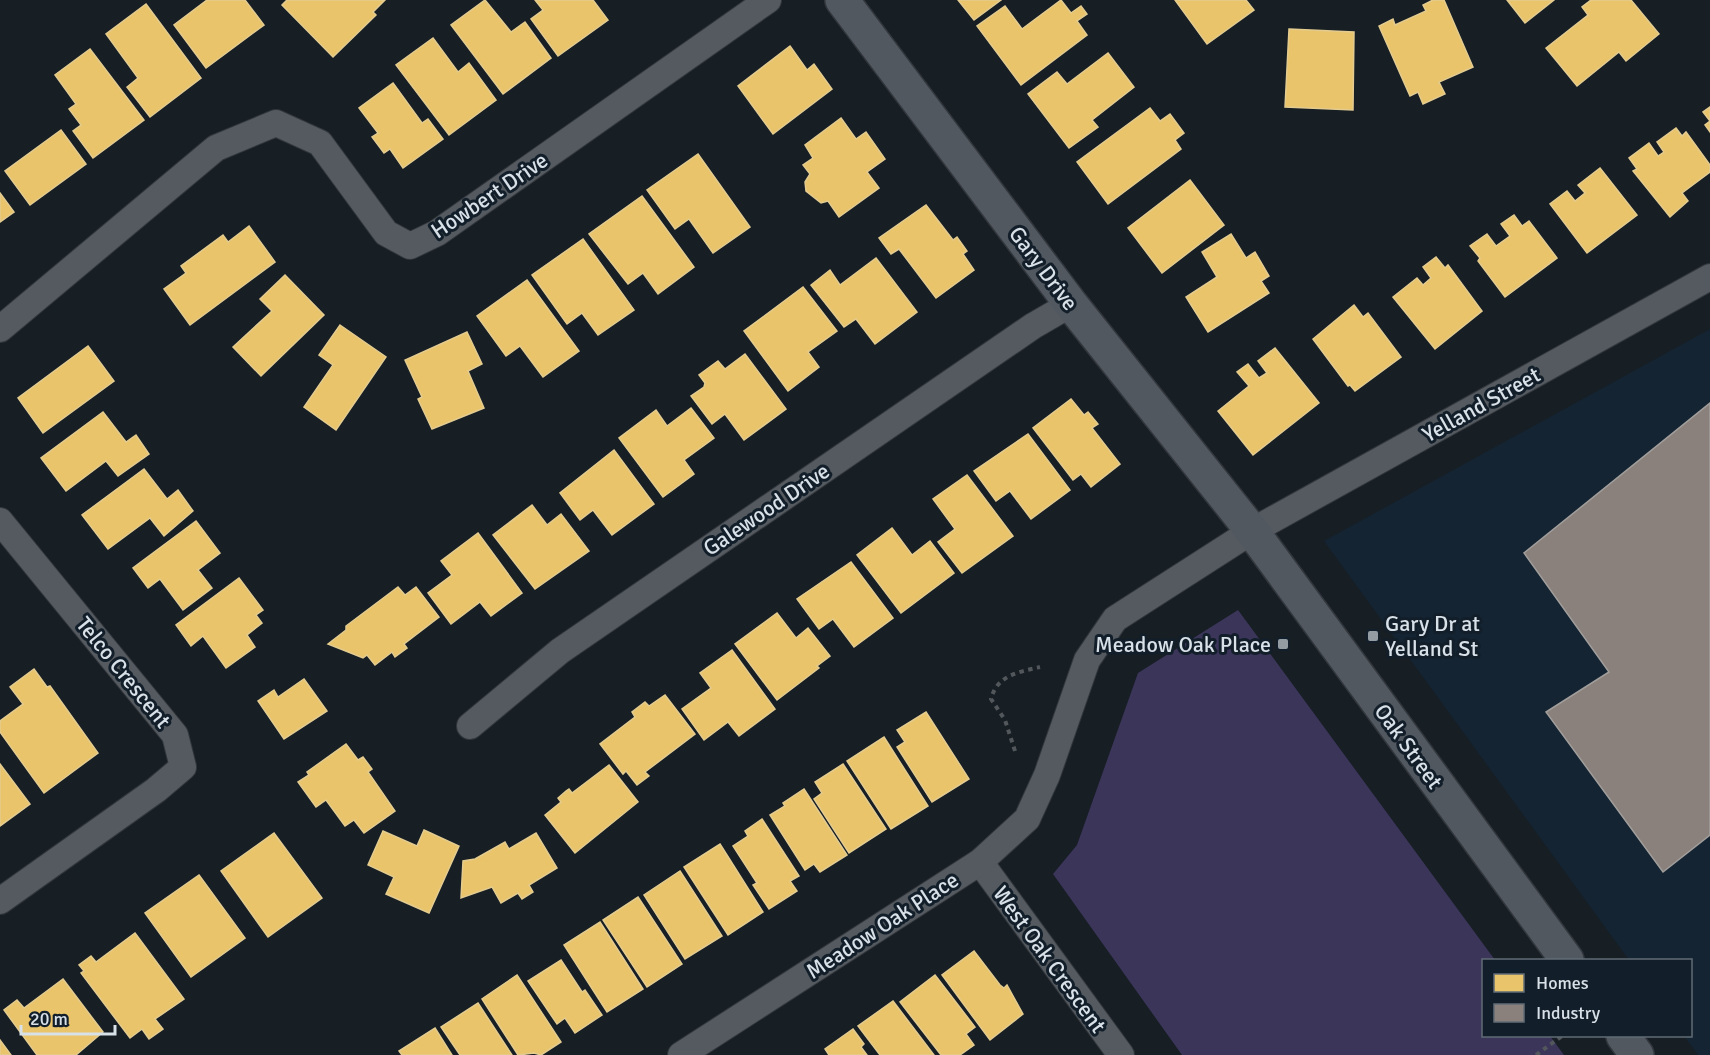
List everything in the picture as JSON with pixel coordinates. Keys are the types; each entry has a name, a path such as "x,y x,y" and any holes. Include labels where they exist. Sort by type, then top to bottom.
{"street":[{"name":"Howbert Drive","path":"0,329 216,148 276,123 320,143 386,233 410,246 437,233 768,0"},
{"name":"Gary Drive","path":"842,0 1071,304 1252,531"},
{"name":"Yelland Street","path":"1252,531 1710,277"},
{"name":"Galewood Drive","path":"470,726 560,651 1034,326 1071,304"},
{"name":"Telco Crescent","path":"0,521 175,735 183,767 156,790 0,901"},
{"name":"Meadow Oak Place","path":"681,1055 980,862 1027,819 1047,775 1087,660 1115,619 1252,531"},
{"name":"Oak Street","path":"1252,531 1566,959"},
{"name":"West Oak Crescent","path":"980,862 1121,1055"},
{"path":"1624,1037 1637,1055"}],"path":[{"path":"1015,751 1005,720 992,699 994,687 1005,678 1040,667"},
{"path":"1536,1055 1559,1037"}],"shaded area":[{"path":"1710,329 1710,1055 1698,1055 1685,1037 1692,1037 1692,959 1628,959 1324,541"},
{"path":"1238,610 1494,959 1482,959 1482,1037 1551,1037 1564,1055 1182,1055 1053,874 1077,845 1138,673"}],"building: Homes":[{"path":"207,0 245,0 264,25 206,68 174,25"},
{"path":"287,0 385,0 373,12 376,15 333,57 282,5"},
{"path":"485,0 511,32 525,22 551,58 503,94 451,25"},
{"path":"535,0 593,0 608,20 558,56 531,19 543,10"},
{"path":"958,0 1001,0 974,20"},
{"path":"1061,0 1071,13 1081,6 1087,14 1077,21 1087,35 1021,85 977,26 1005,6 1022,29"},
{"path":"1175,0 1246,0 1254,10 1207,44"},
{"path":"1433,0 1444,0 1473,67 1439,82 1445,94 1423,104 1418,92 1410,96 1379,26 1393,19 1395,25 1426,11 1423,5"},
{"path":"1507,0 1554,0 1525,23"},
{"path":"1591,0 1631,0 1659,34 1626,61 1619,52 1577,86 1546,48 1588,15 1582,7"},
{"path":"146,4 201,78 150,117 127,87 138,78 106,34"},
{"path":"1289,29 1354,32 1353,110 1285,107"},
{"path":"433,38 458,72 469,63 496,100 449,135 396,65"},
{"path":"790,46 807,70 814,64 832,89 773,134 738,86"},
{"path":"90,49 144,120 93,158 73,131 81,125 69,109 76,104 55,75"},
{"path":"1108,53 1134,87 1092,120 1098,127 1069,148 1028,94 1057,72 1067,84"},
{"path":"393,83 422,123 428,119 443,139 403,168 390,149 384,153 372,137 378,133 359,108"},
{"path":"1710,107 1710,121 1703,112"},
{"path":"1150,108 1160,121 1170,114 1184,133 1175,140 1181,149 1108,204 1077,162"},
{"path":"841,118 856,139 866,132 885,159 867,172 879,188 839,217 828,201 821,203 806,191 805,182 810,174 803,165 813,158 805,145"},
{"path":"1710,121 1710,132 1705,125"},
{"path":"1676,128 1682,136 1686,132 1710,165 1710,172 1682,193 1688,201 1670,217 1633,171 1637,169 1629,158 1649,143 1658,156 1664,152 1657,142"},
{"path":"61,130 86,164 30,205 5,171"},
{"path":"698,154 750,227 713,253 689,219 675,229 647,190"},
{"path":"1600,168 1637,215 1587,253 1550,204 1567,191 1575,201 1585,193 1578,185"},
{"path":"1190,180 1224,225 1162,273 1128,228"},
{"path":"0,193 14,212 0,222"},
{"path":"642,196 694,267 658,294 643,273 628,284 589,234"},
{"path":"926,205 953,240 957,237 967,251 963,254 974,270 936,298 899,249 891,254 879,238"},
{"path":"1514,215 1522,226 1529,221 1557,258 1505,297 1478,261 1480,258 1470,246 1487,234 1496,246 1510,236 1501,224"},
{"path":"249,226 275,262 190,325 164,289 186,273 181,266 223,235 228,242"},
{"path":"1231,234 1246,258 1255,252 1269,276 1261,281 1269,293 1208,332 1186,297 1217,277 1202,252"},
{"path":"583,239 634,310 598,335 582,313 567,324 532,275"},
{"path":"1436,257 1445,268 1448,265 1482,311 1435,349 1393,297 1417,278 1423,285 1431,278 1423,267"},
{"path":"876,258 917,312 875,344 856,319 844,327 811,285 830,270 840,285"},
{"path":"285,275 324,315 261,376 233,347 272,311 260,299"},
{"path":"527,280 579,351 543,377 520,346 506,356 477,316"},
{"path":"803,287 837,331 808,352 819,367 788,391 744,331"},
{"path":"1354,305 1363,317 1368,313 1401,357 1355,391 1350,385 1348,386 1313,339"},
{"path":"340,325 386,357 336,430 304,407 333,365 319,355"},
{"path":"467,332 482,364 468,371 484,408 432,429 418,399 422,397 405,360"},
{"path":"88,346 114,381 43,433 18,398"},
{"path":"1275,348 1319,403 1253,455 1218,411 1249,386 1237,372 1248,364 1259,378 1267,373 1258,361"},
{"path":"745,354 786,409 744,440 725,414 712,424 691,396 704,387 705,383 699,375 718,361 725,369"},
{"path":"1071,399 1084,415 1088,412 1098,424 1092,428 1120,464 1091,487 1081,474 1073,480 1033,428"},
{"path":"691,408 714,438 684,460 694,474 663,497 619,438 656,410 667,426"},
{"path":"103,412 126,442 136,435 149,454 118,476 106,461 66,491 41,458"},
{"path":"1028,434 1070,490 1031,519 1010,491 996,501 974,471"},
{"path":"614,450 654,504 612,535 593,510 580,520 560,493"},
{"path":"144,469 167,499 178,490 193,511 164,536 150,518 108,549 82,515"},
{"path":"967,475 1013,536 962,573 938,542 955,529 933,499"},
{"path":"532,505 547,525 561,514 589,551 535,589 493,535"},
{"path":"196,521 220,553 198,570 212,588 183,610 160,579 148,588 133,568"},
{"path":"892,528 912,555 930,541 954,573 901,613 857,555"},
{"path":"478,533 522,593 491,616 480,602 451,624 428,593 452,575 441,561"},
{"path":"851,562 893,618 854,647 833,619 819,629 797,599"},
{"path":"239,578 263,610 256,615 262,623 247,635 255,647 226,668 203,636 191,646 176,625"},
{"path":"398,587 405,595 416,587 439,617 404,644 407,648 395,657 392,652 375,665 367,655 363,658 328,644 346,630 346,626"},
{"path":"777,613 796,638 808,628 830,656 817,666 819,668 777,700 735,644"},
{"path":"732,650 775,709 739,736 728,722 704,740 682,709 711,688 700,673"},
{"path":"34,669 47,687 50,686 98,753 44,793 0,732 0,721 23,704 10,687"},
{"path":"304,679 327,711 284,739 258,701 274,690 278,697"},
{"path":"665,695 695,734 645,772 649,776 637,785 626,771 623,774 600,744 635,717 632,712 645,702 649,706"},
{"path":"926,712 969,779 932,802 897,747 905,742 897,730"},
{"path":"884,737 928,806 891,829 847,761"},
{"path":"346,744 358,760 363,757 372,769 368,772 395,811 364,833 354,820 345,826 326,800 316,807 298,782 309,775 307,772"},
{"path":"0,764 30,804 0,826"},
{"path":"843,764 886,829 849,853 814,799 822,793 815,782"},
{"path":"609,765 638,802 575,853 545,815 561,802 558,798 566,791 569,789 572,793"},
{"path":"804,789 847,855 820,872 814,864 805,870 770,815 785,806 783,803"},
{"path":"762,819 799,876 790,881 797,891 769,909 753,885 757,883 733,846 748,836 745,831"},
{"path":"424,830 459,846 429,913 386,894 394,877 368,865 383,831 417,846"},
{"path":"274,833 322,898 268,937 221,871"},
{"path":"536,833 557,868 529,885 533,892 522,899 518,893 501,903 492,887 461,898 463,861 475,859 505,842 509,849"},
{"path":"720,844 763,912 728,935 684,867"},
{"path":"680,871 722,936 685,959 644,895"},
{"path":"199,875 245,938 191,977 145,913"},
{"path":"638,897 682,964 647,987 603,920"},
{"path":"600,922 643,989 607,1012 564,945"},
{"path":"135,933 184,999 155,1019 163,1029 149,1039 142,1029 130,1038 81,973 84,971 79,965 91,956 96,962"},
{"path":"974,951 1000,985 1004,988 1007,985 1023,1014 990,1040 942,975"},
{"path":"561,960 582,992 585,990 602,1015 575,1033 565,1018 557,1024 528,981"},
{"path":"517,975 561,1042 541,1055 534,1053 518,1055 482,999"},
{"path":"935,975 975,1027 966,1034 974,1045 960,1055 941,1055 900,1002"},
{"path":"63,979 103,1032 76,1055 37,1055 4,1010 17,1000 24,1008"},
{"path":"893,1001 934,1055 880,1055 858,1026"},
{"path":"478,1003 512,1055 460,1055 441,1027"},
{"path":"435,1028 452,1055 402,1055 399,1051"},
{"path":"853,1029 864,1044 861,1047 867,1055 829,1055 825,1049"},
{"path":"0,1040 11,1055 0,1055"}],"building: Industry":[{"path":"1710,403 1710,835 1663,872 1546,712 1609,672 1524,553"}],"place":[{"name":"Gary Dr at Yelland St","path":"1373,636"},
{"name":"Meadow Oak Place","path":"1283,644"}]}
